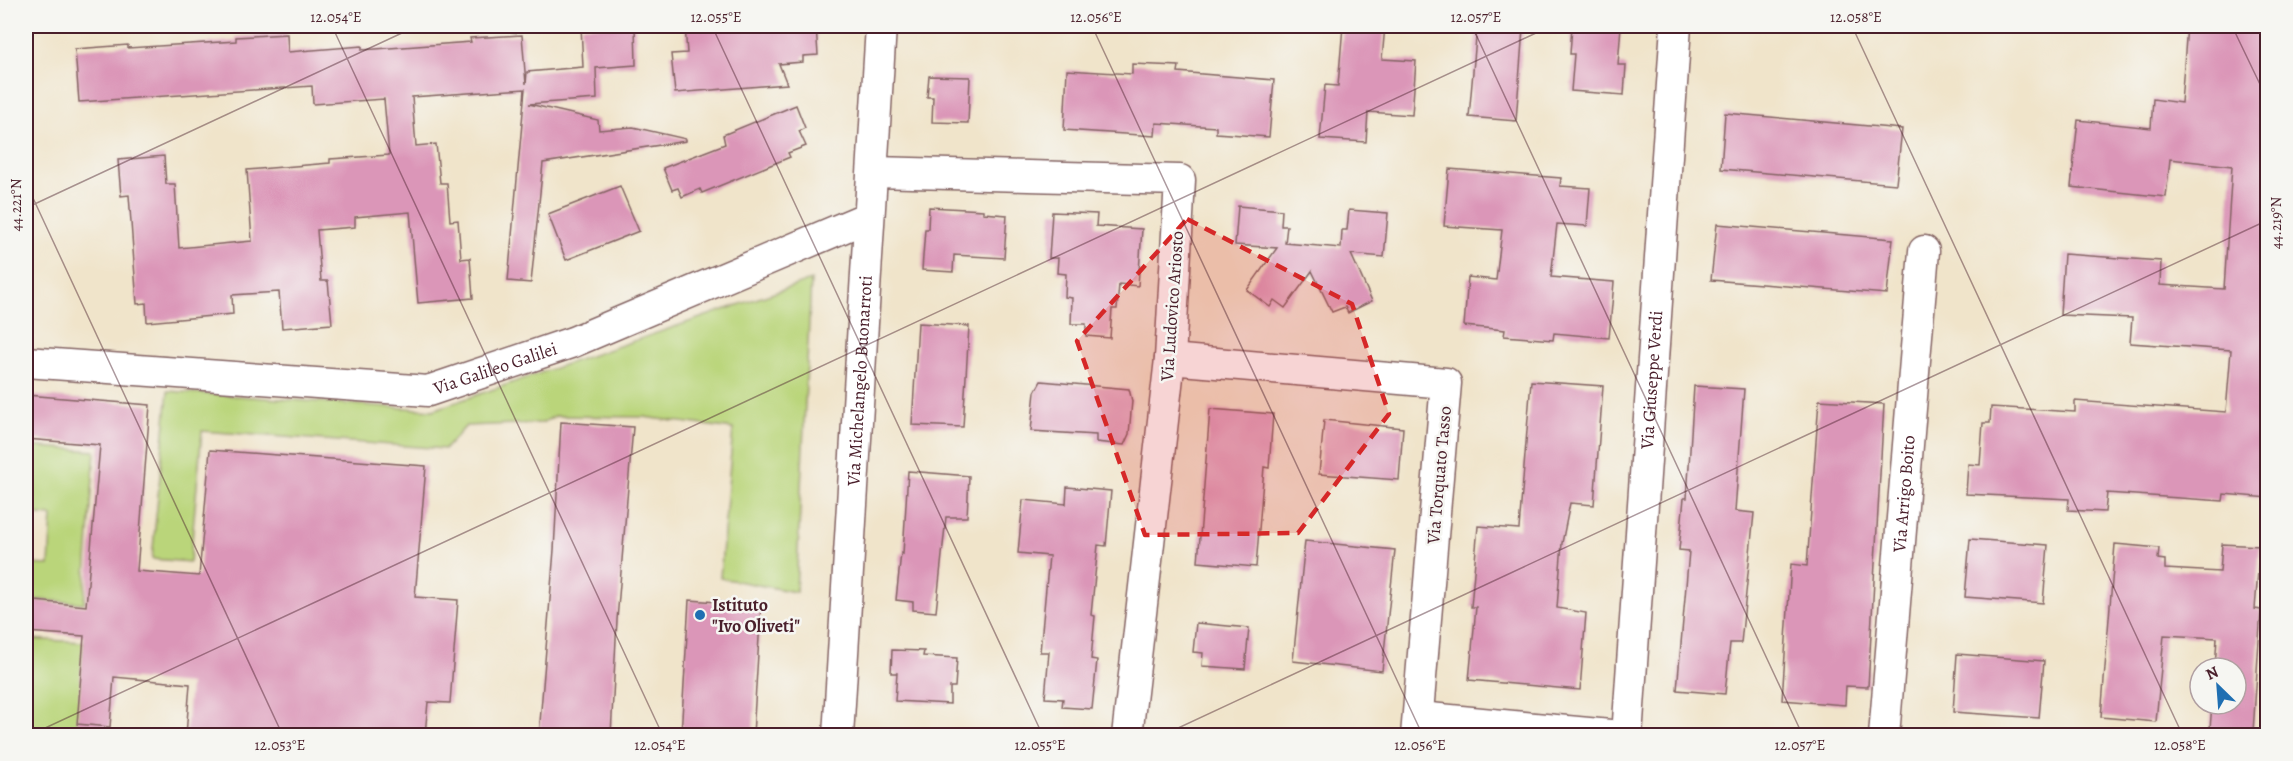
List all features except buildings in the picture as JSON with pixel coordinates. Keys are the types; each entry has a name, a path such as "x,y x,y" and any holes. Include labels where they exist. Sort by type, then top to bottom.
{"street":[{"name":"Via Michelangelo Buonarroti","path":"838,735 868,217 874,172 882,26"},
{"name":"Via Giuseppe Verdi","path":"1627,735 1676,26"},
{"name":"Via Ludovico Ariosto","path":"874,172 1180,180 1170,359 1126,735"},
{"name":"Via Galileo Galilei","path":"26,362 428,391 573,342 868,217"},
{"name":"Via Arrigo Boito","path":"1884,735 1924,251"},
{"name":"Via Torquato Tasso","path":"1170,359 1446,383 1418,726"},
{"path":"1418,726 1621,735"}],"highlighted area":[{"path":"1187,219 1352,304 1389,414 1298,533 1145,535 1077,341"}],"green space":[{"path":"811,280 796,592 720,578 733,429 644,417 555,416 542,423 466,426 445,449 202,431 190,562 152,559 168,391 433,410"},
{"path":"26,446 95,451 84,603 26,599 26,564 49,565 52,516 26,514"},
{"path":"26,639 84,642 78,735 26,735"}],"place":[{"name":"Istituto \"Ivo Oliveti\"","path":"700,615"}]}
